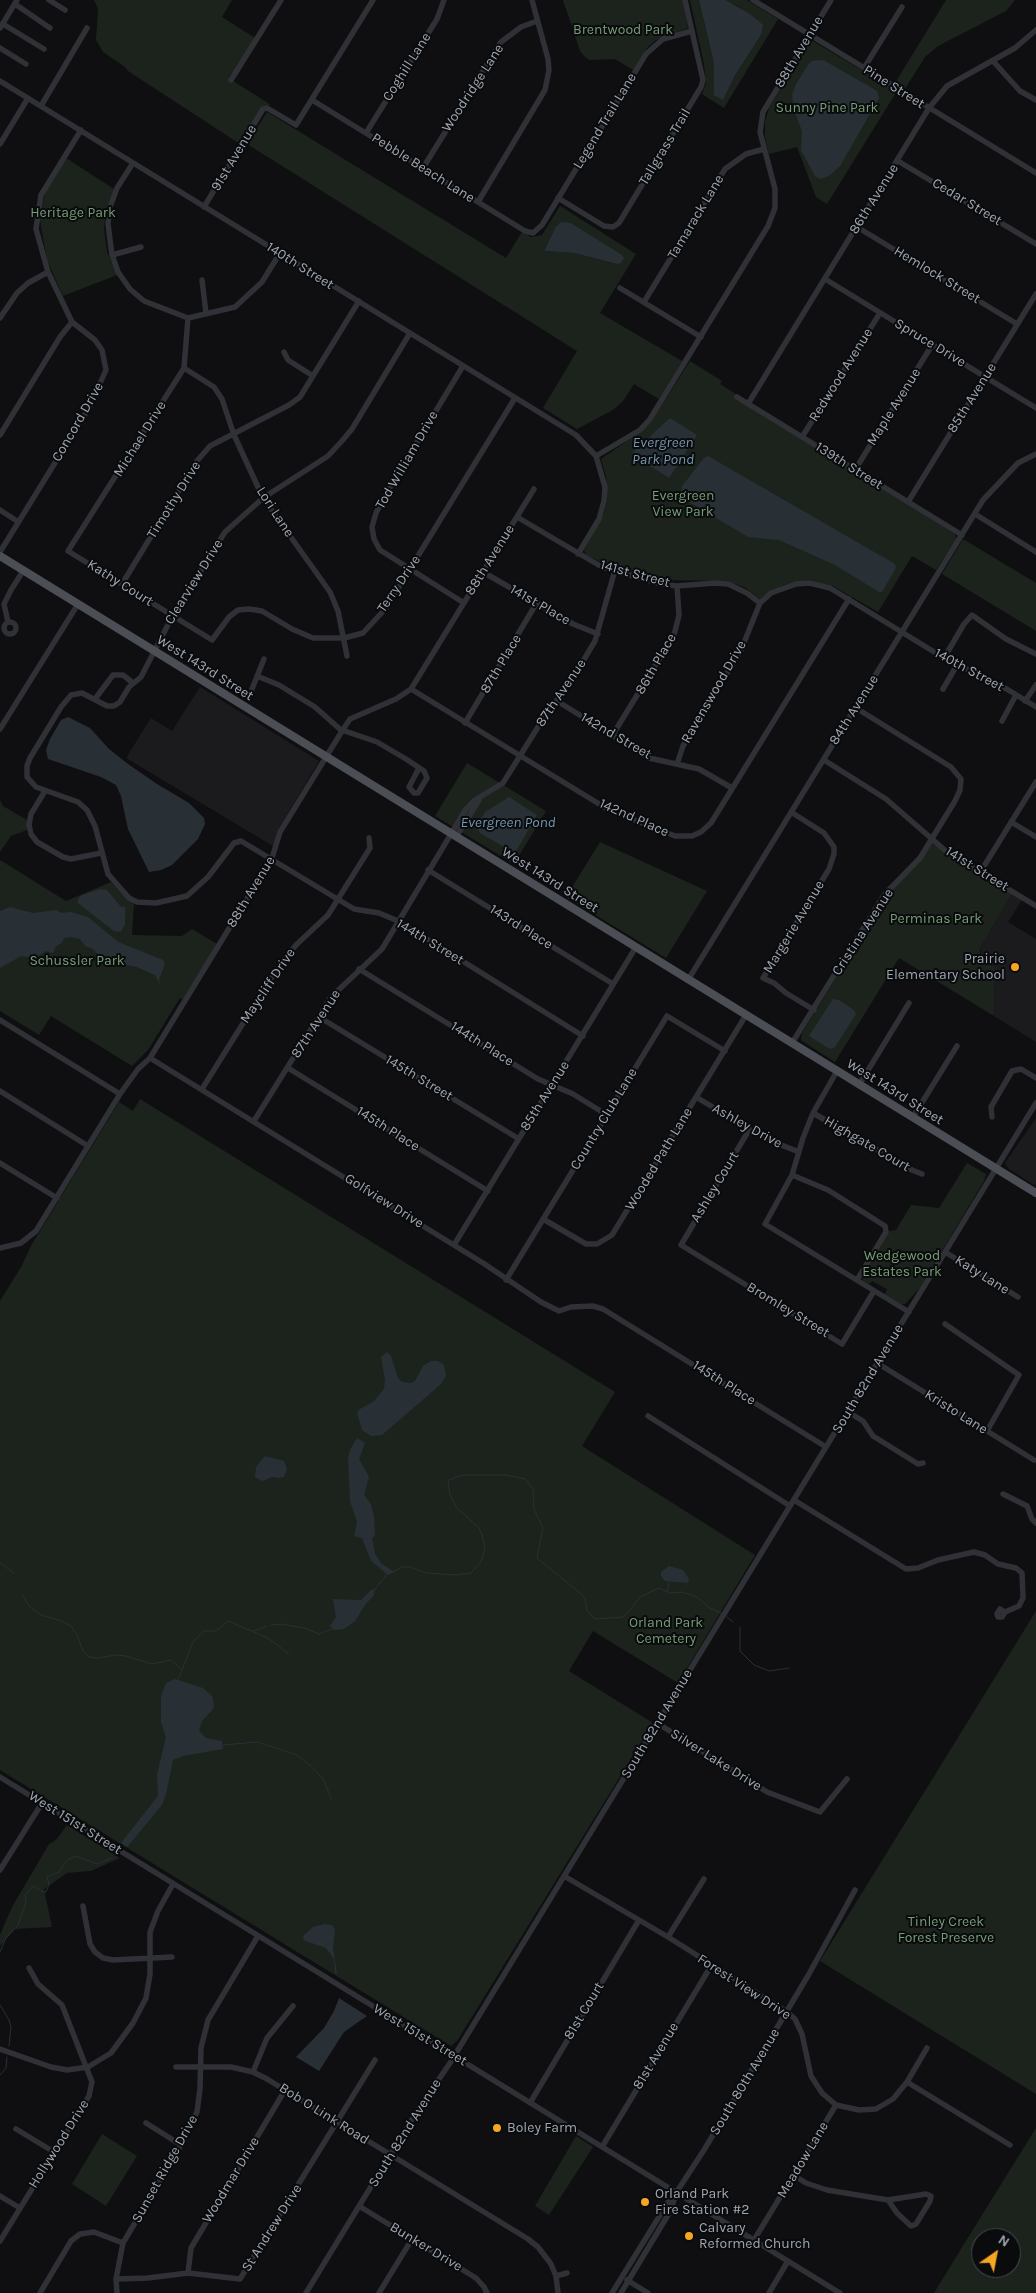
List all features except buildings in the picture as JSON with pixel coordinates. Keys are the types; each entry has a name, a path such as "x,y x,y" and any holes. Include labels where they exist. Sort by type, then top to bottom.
{"main road":[{"name":"West 143rd Street","path":"0,556 1036,1193"}],"street":[{"path":"49,0 65,10"},
{"path":"232,80 281,0"},
{"path":"312,100 373,0"},
{"name":"Coghill Lane","path":"366,133 437,19 444,0"},
{"path":"478,202 545,90 548,59 532,0"},
{"name":"Tallgrass Trail","path":"558,198 604,226 613,228 618,223 701,87 703,80 686,0"},
{"name":"Pine Street","path":"754,0 1036,173"},
{"name":"88th Avenue","path":"596,456 640,430 650,419 768,226 773,215 775,189 760,132 763,112 831,0"},
{"path":"44,49 2,26 16,2 50,28"},
{"path":"864,68 902,7"},
{"name":"Woodridge Lane","path":"423,168 498,46 515,31 537,21"},
{"path":"41,106 87,28"},
{"name":"86th Avenue","path":"748,404 929,108 947,86 1015,48 1036,30"},
{"name":"Legend Trail Lane","path":"536,232 649,51 663,39 692,31"},
{"path":"0,48 26,64"},
{"path":"993,61 1020,91 1036,100"},
{"name":"140th Street","path":"0,81 576,436 596,456"},
{"path":"0,144 28,98"},
{"name":"91st Avenue","path":"204,207 263,109 267,108 296,125 312,100"},
{"name":"Pebble Beach Lane","path":"312,100 524,231 536,232"},
{"name":"Concord Drive","path":"0,552 17,521 90,406 104,377 105,357 99,344 72,322 48,272 36,229 41,195 81,130"},
{"name":"Tamarack Lane","path":"644,302 725,169 746,154 764,149"},
{"name":"Cedar Street","path":"898,161 1036,244"},
{"path":"133,163 117,188 110,207 108,224 112,255 122,277 130,288 144,301 188,318 235,307 256,289 280,253"},
{"name":"Hemlock Street","path":"857,226 1017,324"},
{"path":"112,255 140,247"},
{"path":"0,318 17,293 28,283 48,272"},
{"name":"Spruce Drive","path":"825,279 1036,408"},
{"path":"202,280 206,313"},
{"path":"620,288 700,337"},
{"name":"85th Avenue","path":"908,502 1036,294"},
{"name":"Timothy Drive","path":"122,584 197,461 210,446 289,406 300,397 359,301"},
{"name":"Redwood Avenue","path":"802,436 880,313"},
{"name":"Michael Drive","path":"68,551 184,368 188,318"},
{"path":"0,435 60,337 72,322"},
{"name":"Clearview Drive","path":"272,858 244,842 236,842 218,866 197,888 176,900 147,904 128,898 108,874 95,826 87,810 78,802 34,786 27,777 27,766 61,707 71,695 82,693 107,706 114,706 120,702 133,683 144,672 153,651 173,615 225,532 263,498 328,456 352,429 410,333"},
{"name":"Maple Avenue","path":"855,470 932,345"},
{"path":"284,352 288,360 313,376"},
{"name":"Tod William Drive","path":"463,366 376,513 372,527 374,539 380,550 464,603"},
{"name":"Lori Lane","path":"184,368 214,387 222,399 234,435 263,498 330,592 338,611 347,656"},
{"name":"139th Street","path":"737,397 962,535"},
{"name":"Terry Drive","path":"173,615 212,640 229,617 238,610 249,609 262,611 292,629 312,638 344,638 363,633 386,608 515,398"},
{"name":"84th Avenue","path":"688,980 974,514 1002,478 1018,463 1036,454"},
{"path":"578,554 599,519 604,501 603,476 596,456"},
{"name":"88th Avenue","path":"0,1248 14,1246 33,1235 120,1094 138,1069 150,1058 272,858 280,832 350,719 396,699 411,689 534,489"},
{"path":"0,510 17,521"},
{"path":"974,514 1036,552"},
{"name":"141st Street","path":"517,517 602,567 661,584 677,586 714,583 728,584 760,603"},
{"name":"Kathy Court","path":"68,551 173,615"},
{"name":"87th Avenue","path":"254,1122 330,997 382,949 428,870 453,835 470,804 503,783 573,678 598,634 615,570"},
{"path":"8,622 4,604 24,571"},
{"name":"141st Place","path":"483,572 573,624 598,634"},
{"path":"760,603 772,594 789,586 803,583 823,585 902,632"},
{"name":"86th Place","path":"612,736 674,635 678,615 677,586"},
{"name":"142nd Place","path":"411,689 609,810 675,836 692,836 706,828 849,600"},
{"name":"Ravenswood Drive","path":"677,764 683,746 741,650 760,603"},
{"path":"0,729 78,604"},
{"name":"87th Place","path":"465,723 536,604"},
{"path":"944,658 964,624 972,615 1006,639 1036,654"},
{"name":"140th Street","path":"902,632 944,658 1036,707"},
{"path":"252,689 264,660"},
{"path":"943,689 957,665"},
{"path":"95,699 113,675 123,675 133,683"},
{"path":"257,676 279,685 315,707 342,731 377,742 419,768"},
{"path":"1025,701 1036,685"},
{"path":"1002,721 1016,695"},
{"name":"142nd Street","path":"557,700 649,758 702,770 732,788"},
{"name":"Cristina Avenue","path":"792,1043 884,896 920,858 960,790 961,779 951,766 856,708"},
{"name":"141st Street","path":"824,760 886,799 947,852 1036,906"},
{"path":"981,871 1036,782"},
{"path":"45,791 31,814 29,825 31,834 38,842 63,857 71,859 101,853"},
{"name":"Margerie Avenue","path":"791,812 824,833 834,847 831,864 763,978 774,983 786,993 814,1010"},
{"path":"1011,822 1036,837"},
{"name":"Maycliff Drive","path":"202,1089 277,969 296,944 328,915 338,900 370,848 369,838"},
{"name":"144th Street","path":"272,858 354,909 379,913 398,922 583,1036"},
{"name":"143rd Place","path":"428,870 613,984"},
{"name":"85th Avenue","path":"454,1245 636,947"},
{"name":"144th Place","path":"360,969 538,1078 607,1115"},
{"path":"859,1085 909,1003"},
{"name":"Wooded Path Lane","path":"543,1219 586,1244 597,1244 609,1238 746,1015"},
{"name":"Country Club Lane","path":"506,1280 667,1016 725,1050"},
{"name":"145th Street","path":"319,1017 519,1139"},
{"path":"0,1020 120,1094"},
{"path":"913,1118 957,1046"},
{"name":"Golfview Drive","path":"150,1058 454,1245 506,1280 559,1310 571,1307 593,1306 603,1309 622,1320"},
{"name":"145th Place","path":"288,1068 488,1191"},
{"path":"992,1117 990,1106 1012,1071 1021,1069 1036,1078"},
{"path":"837,1071 813,1113 802,1138 792,1175 765,1224 909,1312"},
{"path":"0,1091 88,1146"},
{"name":"Ashley Drive","path":"696,1097 774,1144 799,1152"},
{"name":"South 82nd Avenue","path":"306,2293 390,2155 454,2056 1036,1103"},
{"name":"Highgate Court","path":"813,1113 922,1174"},
{"name":"Ashley Court","path":"681,1245 750,1130"},
{"path":"0,1163 57,1198"},
{"path":"792,1175 828,1190 886,1227 886,1232 856,1280"},
{"name":"Bromley Street","path":"681,1245 842,1344 874,1291"},
{"name":"Katy Lane","path":"945,1252 1018,1297"},
{"name":"145th Place","path":"622,1320 826,1447"},
{"path":"945,1324 1019,1375 987,1431"},
{"name":"Kristo Lane","path":"877,1364 1034,1460"},
{"path":"848,1412 863,1421 872,1436 918,1464 923,1463"},
{"path":"648,1416 790,1506"},
{"path":"1003,1494 1027,1506 1036,1524"},
{"path":"794,1500 906,1569 918,1568 938,1560 974,1552 984,1555 998,1564 1016,1568 1022,1573 1024,1598 1019,1606 1005,1612"},
{"name":"Silver Lake Drive","path":"657,1723 767,1792 820,1812 847,1779"},
{"name":"West 151st Street","path":"0,1777 840,2293"},
{"path":"0,1870 42,1803"},
{"name":"Forest View Drive","path":"564,1876 668,1937 711,1966 787,2012 795,2019 802,2034 811,2076 822,2094 836,2105"},
{"path":"668,1937 704,1879"},
{"path":"0,2049 59,2069 88,2067 106,2058 115,2050 138,2014 147,1992 150,1974 149,1958 152,1925 173,1884"},
{"name":"South 80th Avenue","path":"612,2293 787,2012 855,1890"},
{"path":"83,1906 88,1938 98,1955 113,1960 172,1957"},
{"name":"81st Court","path":"530,2103 639,1920"},
{"name":"Sunset Ridge Drive","path":"118,2293 116,2279 123,2243 181,2145 197,2112 202,2039 209,2017 258,1936"},
{"name":"81st Avenue","path":"602,2147 711,1966"},
{"name":"Hollywood Drive","path":"0,2241 91,2091 92,2082 88,2067 62,2005 38,1984 29,1968"},
{"path":"252,2072 266,2038 293,2006"},
{"path":"836,2105 859,2110 876,2108 894,2099 928,2048"},
{"path":"337,2122 375,2060"},
{"name":"Bob O Link Road","path":"176,2067 231,2067 252,2072 285,2090 528,2239 546,2256 556,2276"},
{"path":"907,2082 1010,2145"},
{"name":"Woodmar Drive","path":"188,2273 191,2248 285,2090"},
{"name":"Meadow Lane","path":"754,2240 836,2105"},
{"name":"St Andrew Drive","path":"116,2279 148,2278 188,2273 240,2279 337,2122"},
{"path":"146,2124 181,2145"},
{"path":"16,2129 54,2152"},
{"path":"793,2175 806,2183 827,2190 888,2200 926,2194 931,2196 916,2224 911,2226 897,2213 888,2200"},
{"name":"South 80th Avenue","path":"621,2293 671,2210 676,2193"},
{"path":"0,2196 20,2208"},
{"name":"Bunker Drive","path":"359,2206 476,2278 487,2293"},
{"path":"41,2293 71,2241 82,2232 94,2232 123,2243"},
{"path":"380,2293 412,2239"},
{"path":"769,2293 788,2261"},
{"path":"558,2293 556,2276 567,2273"},
{"path":"622,2277 648,2293"}],"shaded area":[{"path":"200,687 319,761 279,828 273,846 126,758 151,718 172,731"},
{"name":"Prairie Elementary School","path":"1012,894 1022,900 1008,922 1036,939 1036,1042 994,1016 995,968 988,965 981,956 981,946"},
{"path":"1036,1118 1036,1186 1009,1169 1005,1163"}],"green space":[{"path":"94,0 232,0 222,17 255,38 235,71 229,76 230,79 271,105 263,106 240,144 128,71 103,52 96,40 98,9"},
{"name":"Brentwood Park","path":"563,0 683,0 688,28 656,40 647,48 633,70 615,59 589,60 585,57 580,51"},
{"path":"690,0 699,0 714,64 714,95 725,96 727,88 761,35 741,8 726,0 747,0 778,19 724,108 702,94 706,83 704,64"},
{"path":"946,0 1015,0 1006,11 938,46 925,57 905,89 895,83"},
{"name":"Sunny Pine Park","path":"811,40 897,91 827,204 816,197 797,147 769,154 765,138 765,122 769,108"},
{"path":"267,112 506,258 522,232 531,237 542,235 560,206 636,254 600,313 682,361 659,399 634,384 623,401 613,410 577,429 543,408 577,351 247,144","holes":["571,223 621,254 617,264 574,253 544,251 555,228"]},
{"name":"Heritage Park","path":"66,158 114,189 106,210 104,228 107,252 117,275 63,296 47,260 40,220 45,192"},
{"name":"Evergreen View Park","path":"690,361 722,381 720,384 955,534 956,539 936,570 912,556 878,612 833,586 811,580 784,585 760,599 746,588 727,581 661,580 601,562 586,555 584,550 603,516 607,502 606,477 601,459 633,437 653,419"},
{"path":"963,539 1036,583 1036,631 942,574"},
{"path":"467,763 546,811 514,864 435,816"},
{"path":"0,800 3,806 27,820 27,830 11,836 0,852"},
{"path":"600,842 707,891 666,958 566,897"},
{"name":"Perminas Park","path":"933,843 1012,894 981,946 980,951 984,962 995,968 994,1016 899,958 835,1062 802,1041 802,1033 886,897"},
{"name":"Schussler Park","path":"0,860 66,901 111,882 134,904 132,935 182,936 192,929 217,944 183,999 180,998 148,1050 132,1066 51,1016 39,1035 0,1011"},
{"name":"Orland Park Cemetery","path":"140,1099 615,1392 582,1446 755,1555 678,1683 593,1631 569,1671 653,1723 457,2041 451,2046 0,1770 0,1301 21,1267 32,1244 119,1102 133,1111"},
{"name":"Wedgewood Estates Park","path":"967,1163 986,1174 984,1181 919,1289 905,1304 900,1304 885,1294 887,1289 872,1281 870,1284 863,1281 862,1276 889,1231 896,1230 911,1205 939,1208"},
{"name":"Tinley Creek Forest Preserve","path":"1036,1611 1036,2094 820,1961"},
{"path":"67,1825 120,1858 91,1871 67,1873 44,1889 52,1927 15,1929 0,1946 0,1935 12,1907 49,1844 56,1840"},
{"path":"1036,2128 1036,2293 934,2293 971,2233 971,2278 1021,2278 1021,2228 974,2228"},
{"path":"102,2134 137,2156 106,2206 72,2184"},
{"path":"576,2136 593,2147 549,2215 535,2206"}],"water":[{"path":"699,0 726,0 750,14 763,25 761,35 734,77 723,100 714,95 714,64"},
{"path":"823,60 877,91 879,98 840,166 829,176 820,179 815,176 801,150 802,131 794,110 792,95 796,84 808,65 812,61"},
{"path":"561,222 571,223 621,254 624,258 621,263 617,264 574,253 544,251 555,228"},
{"name":"Evergreen Park Pond","path":"670,418 697,435 669,478 631,454"},
{"path":"708,456 895,564 896,568 882,592 835,565 779,540 748,537 684,499 681,493 682,486 704,458"},
{"path":"68,717 90,728 109,749 128,764 189,803 204,818 205,824 198,839 172,865 161,870 149,872 128,829 121,796 116,785 101,777 48,759 46,750 50,739 61,720"},
{"name":"Evergreen Pond","path":"509,797 537,815 515,853 480,833 476,827 485,812"},
{"path":"100,889 107,890 121,907 125,907 125,924 121,932 114,931 78,903 78,899 82,895"},
{"path":"10,907 33,913 56,910 62,913 71,912 88,917 118,942 163,960 165,964 159,979 160,984 155,975 137,967 104,961 93,949 85,946 80,939 71,937 64,938 62,943 56,946 53,953 46,951 36,958 21,956 0,968 0,911"},
{"path":"833,999 839,1000 854,1010 856,1014 835,1047 830,1049 809,1036"},
{"path":"387,1352 391,1356 398,1378 402,1382 411,1383 415,1381 423,1366 431,1361 438,1361 444,1365 446,1376 441,1384 382,1435 371,1436 362,1430 357,1413 360,1409 373,1402 384,1389 385,1380 381,1357"},
{"path":"357,1438 365,1443 359,1459 369,1477 364,1495 371,1504 374,1517 375,1536 372,1538 375,1554 381,1563 394,1572 388,1575 371,1561 362,1538 354,1536 357,1522 350,1501 348,1458"},
{"path":"265,1456 284,1461 287,1469 284,1477 272,1477 263,1481 255,1477 256,1467"},
{"path":"669,1566 683,1570 689,1579 688,1583 665,1581 661,1576 661,1572"},
{"path":"375,1589 374,1595 355,1621 344,1629 334,1630 330,1626 336,1617 333,1599 361,1600 371,1590"},
{"path":"175,1679 203,1688 212,1696 213,1709 202,1721 199,1731 206,1738 222,1741 223,1749 183,1756 173,1760 162,1805 127,1847 121,1843 158,1796 157,1775 166,1737 161,1722 161,1696 166,1683"},
{"path":"325,1924 332,1925 335,1929 333,1948 337,1974 335,1973 334,1959 326,1948 303,1940 304,1935 313,1927"},
{"path":"339,1998 367,2016 344,2032 319,2071 296,2057 324,2028"}],"waterway":[{"path":"392,1572 403,1567 410,1567 426,1573 456,1575 471,1573 480,1563 485,1547 479,1528 457,1508 450,1495 449,1480 462,1475 506,1475 525,1479 533,1489 534,1509 543,1528 537,1558 580,1593 585,1599 587,1611 595,1619 623,1617 640,1597 659,1588 670,1593 682,1592 697,1597 710,1608 721,1613"},
{"path":"0,1563 14,1573"},
{"path":"375,1589 388,1573"},
{"path":"667,1591 669,1583"},
{"path":"23,1596 30,1607 41,1615 62,1621 71,1626 77,1635 83,1651 89,1657 126,1656 152,1664 171,1660 181,1669"},
{"path":"727,1617 733,1622"},
{"path":"178,1680 193,1642 204,1631 216,1631 228,1621 268,1638 289,1654"},
{"path":"271,1625 281,1624 304,1628 319,1634 332,1629"},
{"path":"253,1631 267,1626"},
{"path":"740,1627 740,1651 754,1665 769,1671 789,1668"},
{"path":"223,1745 257,1742 297,1755 324,1780 331,1799"},
{"path":"0,1952 6,1938 18,1925 26,1903 25,1895 29,1890 34,1886 46,1892 49,1884 47,1877 59,1872 67,1860 76,1856 97,1864 112,1858"},
{"path":"0,2005 11,2027 9,2046"},
{"path":"0,2075 6,2068 7,2057"}],"place":[{"name":"Prairie Elementary School","path":"1015,967"},
{"name":"Boley Farm","path":"497,2128"},
{"name":"Orland Park Fire Station #2","path":"645,2202"},
{"name":"Calvary Reformed Church","path":"689,2236"}]}
